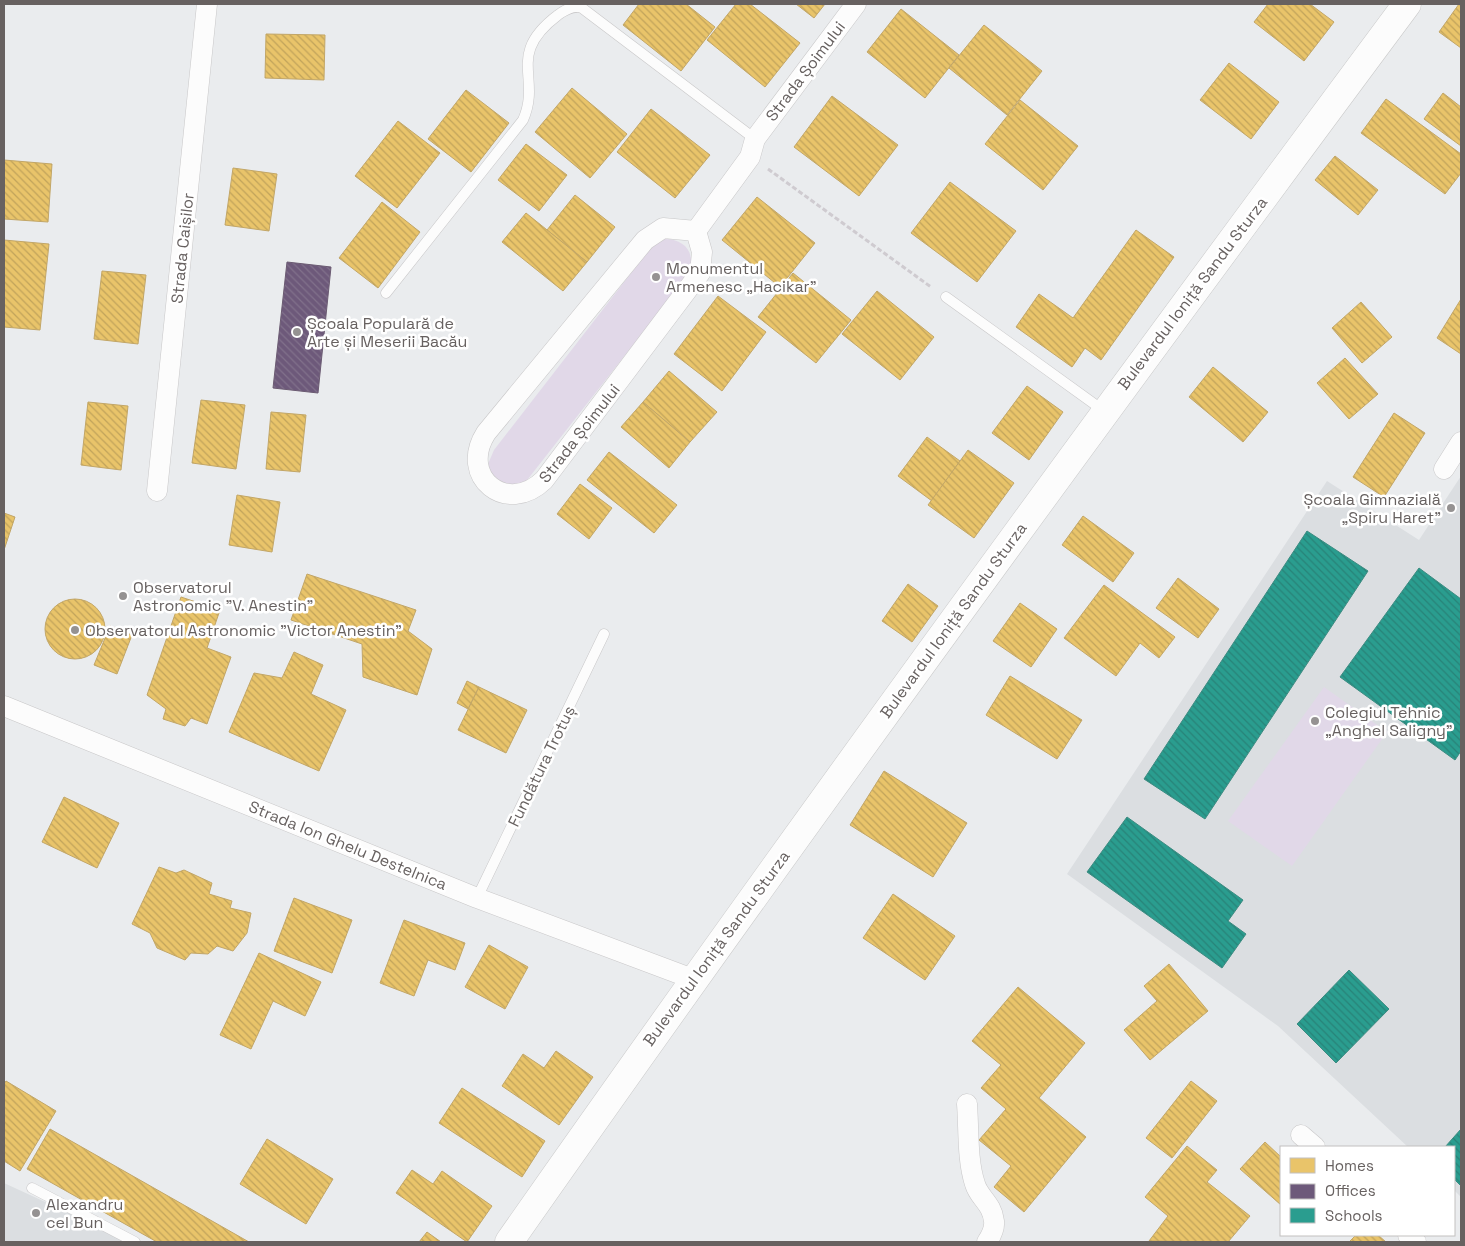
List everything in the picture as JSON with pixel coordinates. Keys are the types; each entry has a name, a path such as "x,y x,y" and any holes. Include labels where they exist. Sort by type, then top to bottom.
{"street":[{"name":"Strada Caișilor","path":"157,491 207,4"},
{"name":"Strada Șoimului","path":"696,231 663,228 645,240 492,426 480,443 477,454 481,476 488,484 497,491 510,495 523,494 535,490 544,480 700,273 702,252 696,231 752,148 856,4"},
{"name":"Bulevardul Ioniță Sandu Sturza","path":"509,1242 693,979 1104,411 1407,4"},
{"path":"1444,469 1461,442"},
{"name":"Strada Ion Ghelu Destelnica","path":"4,706 478,898 693,979"},
{"path":"967,1104 972,1175 976,1188 990,1205 994,1223 992,1235 986,1242"}],"lane":[{"name":"Strada Șoimului","path":"386,293 522,120 528,106 529,47 547,24 567,9 575,6 582,8 752,148"},
{"path":"946,297 1104,411"},
{"name":"Fundătura Trotuș","path":"478,898 604,634"},
{"path":"32,1188 135,1242"}],"path":[{"path":"752,148 946,297"}],"shaded area":[{"path":"665,239 679,242 688,250 691,261 688,275 524,484 510,488 492,478 488,464 494,450 652,246"},
{"name":"Colegiul Tehnic „Anghel Saligny”","path":"1461,476 1461,1197 1455,1191 1455,1146 1407,1146 1278,1026 1067,874 1327,481 1419,540"},
{"path":"1324,687 1387,732 1292,866 1228,821"},
{"name":"Alexandru cel Bun","path":"4,1183 132,1242 4,1242"}],"building: Homes":[{"path":"639,4 686,4 715,27 681,71 623,25"},
{"path":"736,4 750,4 800,43 765,87 707,40"},
{"path":"796,4 825,4 814,18"},
{"path":"1268,4 1310,4 1334,22 1304,61 1254,22"},
{"path":"1459,4 1461,4 1461,48 1439,32"},
{"path":"901,9 959,55 925,98 867,52"},
{"path":"984,25 1042,71 1007,115 949,68"},
{"path":"266,34 325,35 324,80 265,78"},
{"path":"1229,63 1279,102 1251,139 1200,100"},
{"path":"572,88 627,134 590,178 535,132"},
{"path":"466,90 509,123 471,172 428,139"},
{"path":"1443,93 1461,107 1461,146 1424,119"},
{"path":"832,96 898,145 859,196 794,147"},
{"path":"1386,99 1461,154 1461,173 1445,194 1361,133"},
{"path":"1020,100 1078,146 1043,190 985,144"},
{"path":"651,109 710,155 675,198 617,152"},
{"path":"398,121 440,153 397,208 355,176"},
{"path":"526,144 567,175 539,211 498,180"},
{"path":"1335,156 1378,190 1358,215 1315,180"},
{"path":"4,160 52,164 48,222 4,219"},
{"path":"233,168 277,174 269,231 225,225"},
{"path":"950,182 1016,231 977,282 911,233"},
{"path":"575,195 615,227 587,262 547,230"},
{"path":"757,197 815,243 780,287 722,240"},
{"path":"382,202 420,232 378,288 339,258"},
{"path":"526,213 587,262 563,291 502,242"},
{"path":"1136,230 1174,257 1101,360 1085,348 1072,367 1016,327 1039,294 1073,318"},
{"path":"4,240 49,244 40,330 4,327"},
{"path":"102,271 146,275 138,344 94,339"},
{"path":"793,273 851,320 816,363 758,317"},
{"path":"877,291 934,337 900,380 842,334"},
{"path":"718,296 766,332 722,391 674,354"},
{"path":"1461,299 1461,354 1437,338"},
{"path":"1361,302 1392,337 1362,363 1332,328"},
{"path":"1345,358 1378,394 1349,419 1317,383"},
{"path":"1213,367 1268,412 1243,442 1189,397"},
{"path":"669,371 717,412 690,442 643,402"},
{"path":"1027,386 1063,412 1029,460 992,433"},
{"path":"201,400 245,405 236,469 192,463"},
{"path":"88,402 128,406 121,470 81,465"},
{"path":"643,402 690,442 669,468 621,427"},
{"path":"271,412 306,415 300,472 266,469"},
{"path":"1394,413 1425,433 1384,497 1353,477"},
{"path":"927,437 960,461 932,501 898,476"},
{"path":"968,450 1014,483 974,538 928,505"},
{"path":"609,452 677,505 654,533 587,480"},
{"path":"580,484 612,508 589,539 557,514"},
{"path":"237,495 280,502 272,552 229,545"},
{"path":"4,513 15,517 4,550"},
{"path":"1083,516 1134,553 1113,582 1062,545"},
{"path":"307,574 416,610 408,631 432,649 417,695 363,677 362,644 291,620"},
{"path":"1178,578 1219,609 1198,638 1156,608"},
{"path":"908,584 938,606 912,642 882,621"},
{"path":"1104,585 1175,637 1159,658 1140,643 1116,676 1064,638"},
{"path":"181,597 220,610 207,648 231,657 207,724 191,718 185,726 163,719 166,709 147,695"},
{"name":"Observatorul Astronomic \"Victor Anestin\"","path":"75,599 91,604 96,608 100,613 105,629 100,645 96,650 91,654 75,659 59,654 54,650 50,645 45,629 50,613 54,608 59,604"},
{"path":"1020,603 1057,629 1031,667 993,641"},
{"path":"110,626 132,635 117,674 94,665"},
{"path":"294,652 323,665 311,694 346,710 319,771 229,732 254,673 282,678"},
{"path":"1010,676 1082,720 1057,759 986,715"},
{"path":"467,681 479,687 468,709 457,703"},
{"path":"479,687 527,710 506,753 458,730"},
{"path":"884,771 967,823 933,877 850,825"},
{"path":"64,797 119,823 97,868 42,842"},
{"path":"159,867 176,873 184,870 212,883 209,894 232,901 230,908 251,913 247,933 233,951 217,946 208,954 191,953 185,960 157,948 150,933 132,924"},
{"path":"893,894 955,936 925,980 863,938"},
{"path":"294,898 352,920 332,973 274,951"},
{"path":"404,920 465,943 455,970 428,960 414,996 380,983"},
{"path":"489,945 528,967 505,1009 465,987"},
{"path":"259,953 321,982 305,1016 273,1001 251,1049 220,1035"},
{"path":"1169,964 1208,1011 1150,1060 1124,1030 1157,1001 1144,986"},
{"path":"1018,987 1085,1043 1039,1098 1086,1137 1024,1212 994,1187 1011,1166 979,1140 1006,1109 981,1088 1001,1065 972,1041"},
{"path":"556,1051 593,1077 559,1125 502,1086 523,1054 544,1068"},
{"path":"6,1081 56,1111 20,1171 4,1161 4,1084"},
{"path":"1191,1081 1217,1101 1172,1158 1146,1138"},
{"path":"462,1088 545,1141 522,1177 439,1123"},
{"path":"50,1129 249,1242 157,1242 27,1169"},
{"path":"267,1139 333,1179 306,1224 240,1184"},
{"path":"1265,1142 1280,1156 1280,1204 1240,1169"},
{"path":"1187,1146 1217,1170 1207,1182 1250,1216 1228,1242 1149,1241 1168,1216 1145,1197"},
{"path":"412,1170 433,1184 442,1171 492,1206 467,1242 396,1193"},
{"path":"427,1232 441,1242 419,1242"},
{"path":"1355,1236 1379,1236 1386,1242 1349,1242"}],"building: Offices":[{"path":"287,262 331,267 318,393 273,388"}],"building: Schools":[{"path":"1307,531 1368,571 1205,819 1144,779"},
{"path":"1419,568 1461,599 1461,751 1455,760 1340,677"},
{"path":"1127,817 1243,900 1228,921 1246,934 1222,968 1087,872"},
{"path":"1349,970 1389,1009 1336,1063 1297,1024"},
{"path":"1461,1129 1461,1186 1455,1180 1455,1146 1446,1146"}],"place":[{"name":"Monumentul Armenesc „Hacikar”","path":"656,277"},
{"name":"Școala Populară de Arte și Meserii Bacău","path":"297,332"},
{"name":"Școala Gimnazială „Spiru Haret”","path":"1451,508"},
{"name":"Observatorul Astronomic \"V. Anestin\"","path":"123,596"},
{"name":"Observatorul Astronomic \"Victor Anestin\"","path":"75,630"},
{"name":"Colegiul Tehnic „Anghel Saligny”","path":"1315,721"},
{"name":"Alexandru cel Bun","path":"36,1213"}]}
